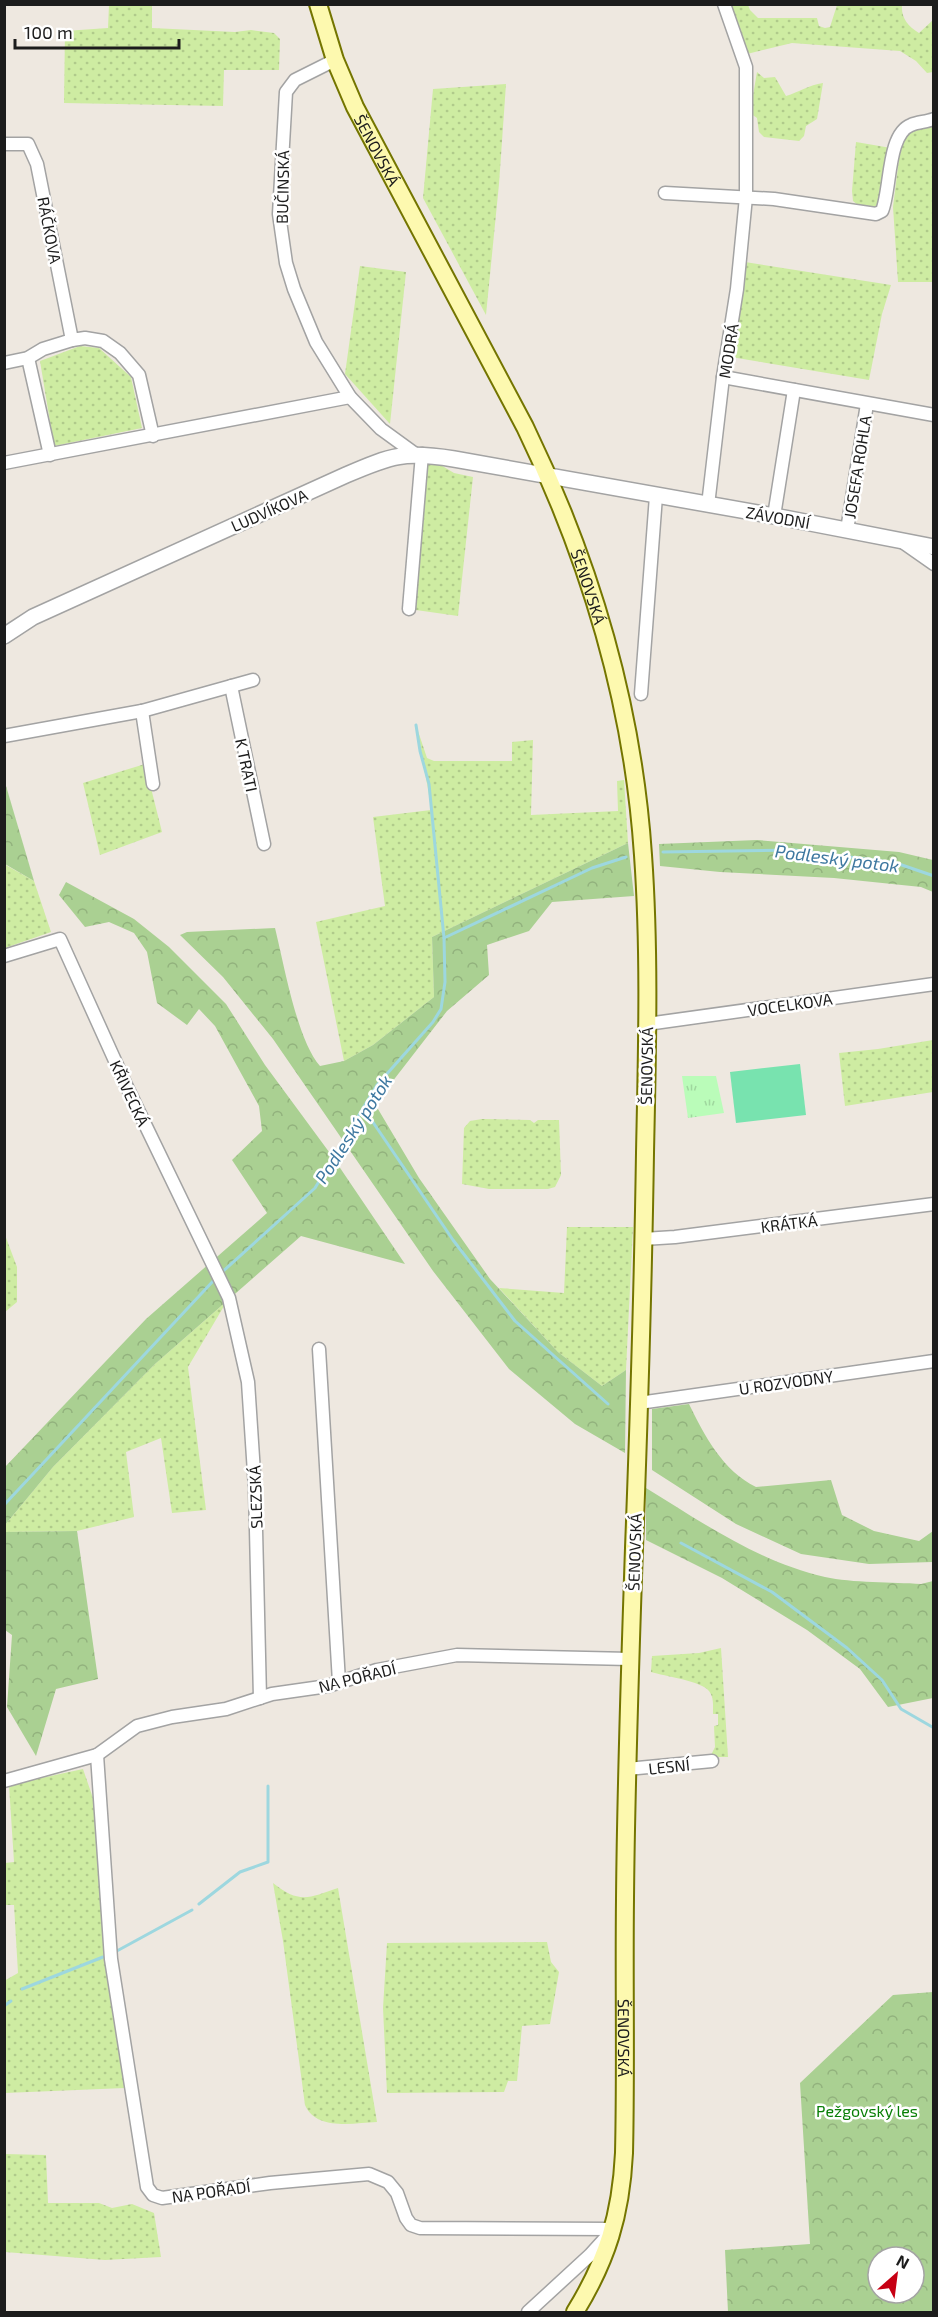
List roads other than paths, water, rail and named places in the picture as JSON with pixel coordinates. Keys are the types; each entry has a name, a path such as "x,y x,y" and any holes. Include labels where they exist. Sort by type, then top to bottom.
{"main road":[{"name":"ŠENOVSKÁ","path":"318,4 335,60 381,157 549,476 594,595 614,671 632,760 644,872 647,1024 639,1403 627,1770 624,2138 620,2195 614,2229 602,2264 575,2313"}],"street":[{"name":"MODRÁ","path":"708,505 723,377 737,290 746,197 746,67 724,4"},
{"name":"BUČINSKÁ","path":"335,60 295,80 286,92 279,214 286,262 304,316 322,353 350,397 381,429 418,454"},
{"path":"665,193 746,197 876,214 882,211 887,200 892,157 902,130 910,125 933,119"},
{"name":"RÁČKOVA","path":"4,144 28,144 37,164 72,340"},
{"path":"4,363 28,358 43,349 72,340 85,338 103,341 120,353 139,375 153,436"},
{"path":"28,358 50,455"},
{"name":"JOSEFA ROHLA","path":"723,377 933,415"},
{"path":"774,516 794,390"},
{"path":"4,463 350,397"},
{"name":"JOSEFA ROHLA","path":"847,530 867,404"},
{"path":"408,609 418,454"},
{"name":"LUDVÍKOVA","path":"4,636 33,617 356,470 390,457 418,454 549,476"},
{"name":"ZÁVODNÍ","path":"549,476 933,547"},
{"path":"641,694 656,496"},
{"name":"ZÁVODNÍ","path":"900,540 933,564"},
{"path":"4,736 142,711 253,680"},
{"name":"K TRATI","path":"231,686 264,844"},
{"path":"142,711 153,784"},
{"name":"KŘIVECKÁ","path":"4,956 60,939 126,1085 229,1298"},
{"name":"VOCELKOVA","path":"647,1024 933,984"},
{"name":"KRÁTKÁ","path":"643,1239 675,1238 933,1204"},
{"name":"SLEZSKÁ","path":"229,1298 249,1394 255,1488 260,1698"},
{"path":"319,1350 339,1682"},
{"name":"U ROZVODNY","path":"639,1403 933,1361"},
{"name":"NA POŘADÍ","path":"4,1781 97,1755 136,1726 172,1717 226,1709 272,1694 339,1682 376,1670 457,1654 630,1659"},
{"name":"NA POŘADÍ","path":"97,1755 111,1959 147,2187 153,2195 162,2198 270,2183 369,2174 388,2182 397,2193 406,2218 411,2225 420,2228 614,2229"},
{"name":"LESNÍ","path":"627,1770 712,1761"},
{"path":"528,2313 590,2255 614,2229"}],"waterway":[{"path":"416,725 429,784 444,938"},
{"name":"Podleský potok","path":"663,852 795,850 896,863 934,876"},
{"name":"Podleský potok","path":"220,1274 315,1188 377,1085 433,1022 441,1009 445,982 444,938 592,868 626,857"},
{"path":"364,1109 453,1240 515,1321 608,1404"},
{"name":"Podleský potok","path":"4,1505 215,1279"},
{"path":"681,1543 772,1592 847,1648 882,1680 901,1709 934,1728"},
{"path":"199,1904 240,1872 268,1862 268,1786"},
{"path":"115,1952 192,1910"},
{"path":"22,1989 103,1957"},
{"path":"4,2006 11,2001"}],"park label":[{"name":"Pežgovský les","path":"867,2110"}]}
